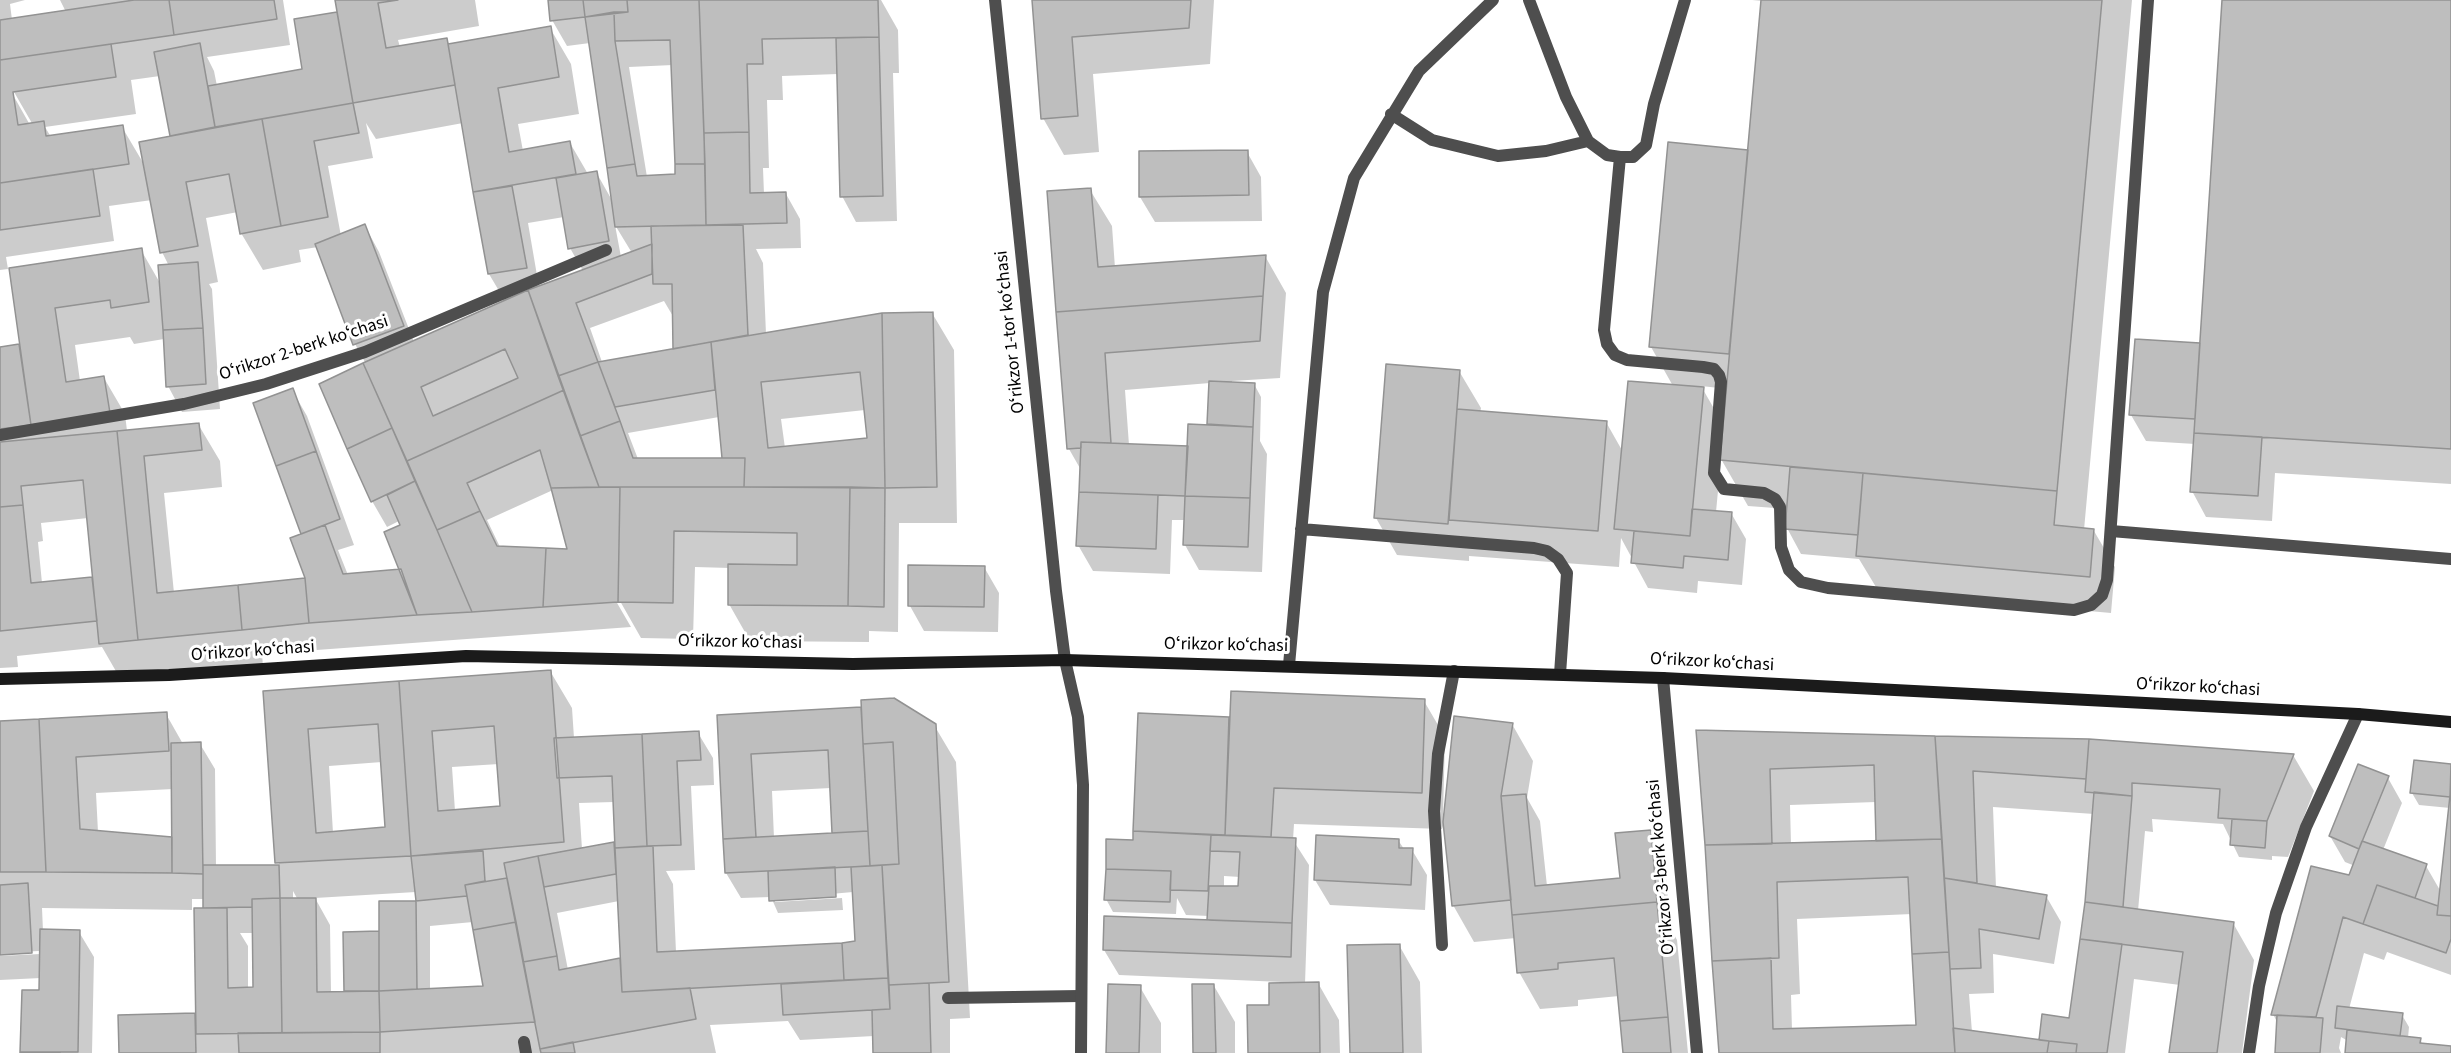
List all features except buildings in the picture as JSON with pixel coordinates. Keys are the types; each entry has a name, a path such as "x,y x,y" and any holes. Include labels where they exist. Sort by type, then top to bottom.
{"main road":[{"name":"Oʻrikzor koʻchasi","path":"0,679 169,675 466,656 853,664 1065,660 1663,678 2358,714 2451,722"}],"street":[{"name":"Oʻrikzor 1-tor koʻchasi","path":"995,0 1065,660 1078,717 1083,785 1080,996 1082,1053"},
{"path":"1289,665 1323,292 1354,178 1419,71 1493,0"},
{"path":"1528,0 1566,97 1588,141 1607,155 1620,157 1633,157 1646,145 1659,83 1685,0"},
{"path":"1620,157 1604,330 1607,344 1615,355 1627,360 1703,367 1714,369 1719,375 1721,382 1714,473 1724,489 1764,493 1775,499 1780,507 1781,547 1789,570 1801,582 1828,588 2074,610 2091,605 2102,594 2107,580 2148,0"},
{"path":"1391,114 1432,140 1497,156 1546,151 1588,141"},
{"name":"Oʻrikzor 2-berk koʻchasi","path":"0,435 152,410 266,384 365,352 606,250"},
{"path":"1300,529 1547,551 1558,559 1567,573 1560,674"},
{"path":"2111,531 2451,559"},
{"path":"1442,945 1434,811 1438,754 1454,671"},
{"name":"Oʻrikzor 3-berk koʻchasi","path":"1663,678 1697,1053"},
{"path":"2249,1053 2259,986 2277,913 2306,827 2358,714"},
{"path":"948,998 1080,996"}]}
